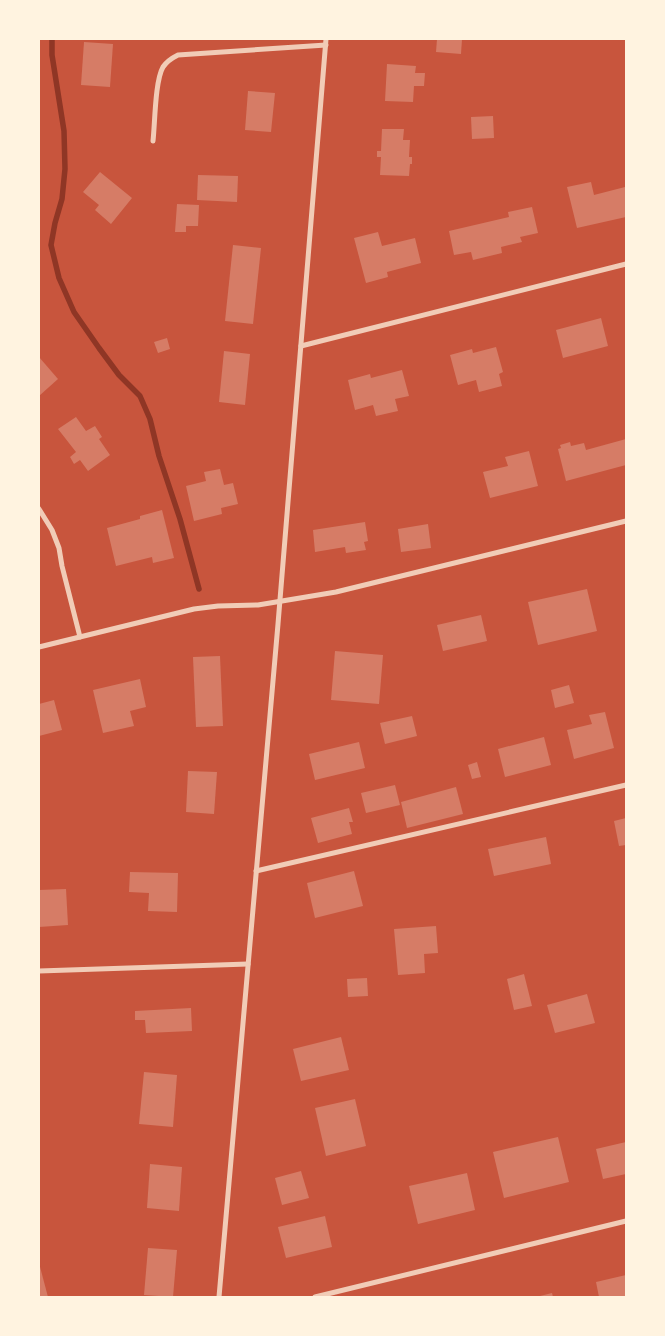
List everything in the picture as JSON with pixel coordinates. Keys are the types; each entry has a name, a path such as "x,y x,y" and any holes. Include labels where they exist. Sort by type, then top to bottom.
{"street":[{"path":"153,141 159,80 162,69 169,60 178,55 326,42 280,602 219,1297"},
{"path":"301,346 626,264"},
{"path":"39,509 52,530 59,548 80,637"},
{"path":"39,647 194,609 258,605 336,592 626,521"},
{"path":"256,871 626,785"},
{"path":"39,971 248,964"},
{"path":"315,1297 626,1222"}],"building":[{"path":"437,39 462,39 461,54 436,52"},
{"path":"84,42 113,44 110,87 81,85"},
{"path":"387,64 416,66 415,73 425,73 424,86 414,86 413,102 385,101"},
{"path":"248,91 275,93 271,132 245,130"},
{"path":"493,116 494,138 472,139 471,117"},
{"path":"382,129 404,129 403,140 410,140 409,157 412,157 409,176 380,175 381,157 377,157 377,151 381,151"},
{"path":"100,172 132,198 111,224 95,210 99,205 83,192"},
{"path":"198,175 238,176 237,202 197,200"},
{"path":"591,182 594,195 625,187 626,217 577,228 567,187"},
{"path":"177,204 199,205 198,226 186,226 186,232 175,232"},
{"path":"532,207 538,233 520,237 522,242 501,247 502,253 473,260 471,252 454,255 449,231 509,217 508,212"},
{"path":"378,232 382,246 415,238 421,263 387,272 388,277 366,283 354,238"},
{"path":"233,245 261,248 253,324 225,321"},
{"path":"601,318 608,346 563,358 556,330"},
{"path":"167,338 170,349 158,353 154,342"},
{"path":"496,347 503,372 499,374 502,386 479,392 476,380 458,385 450,355 472,349 473,353"},
{"path":"224,351 250,354 245,405 219,402"},
{"path":"39,357 58,379 39,396"},
{"path":"402,370 409,396 395,399 398,411 376,416 373,405 355,410 348,380 370,374 371,378"},
{"path":"76,417 86,431 95,426 102,437 99,439 110,455 88,471 80,460 74,464 70,457 76,452 58,429"},
{"path":"626,439 626,465 566,481 558,449 561,448 560,445 570,442 571,446 584,443 586,450"},
{"path":"529,451 538,486 490,498 483,472 508,466 505,457"},
{"path":"220,469 224,485 233,483 238,504 221,508 222,514 194,521 186,486 206,481 204,472"},
{"path":"162,510 174,558 153,563 152,557 116,566 107,528 140,519 140,516"},
{"path":"365,522 368,541 364,542 366,550 346,553 345,547 315,552 313,530"},
{"path":"428,524 431,548 401,552 398,529"},
{"path":"587,589 597,631 538,645 528,602"},
{"path":"481,615 487,641 443,651 437,625"},
{"path":"335,651 383,655 379,704 331,700"},
{"path":"220,656 223,726 196,727 193,657"},
{"path":"140,679 146,707 130,711 134,726 103,733 93,690"},
{"path":"569,685 574,703 555,708 551,690"},
{"path":"54,700 62,730 39,736 39,704"},
{"path":"605,712 614,748 574,759 567,730 592,724 589,715"},
{"path":"412,716 417,736 385,744 380,723"},
{"path":"544,737 551,765 505,777 498,749"},
{"path":"359,742 365,768 315,780 309,754"},
{"path":"477,762 481,777 472,779 468,765"},
{"path":"188,771 217,772 214,814 186,812"},
{"path":"395,785 400,805 366,813 361,793"},
{"path":"456,787 463,814 407,828 401,802"},
{"path":"349,808 353,822 349,822 352,834 318,843 311,818"},
{"path":"626,818 626,845 619,846 614,821"},
{"path":"546,837 551,864 494,876 488,849"},
{"path":"354,871 363,906 315,918 307,883"},
{"path":"130,872 178,873 177,912 148,911 149,893 129,892"},
{"path":"66,889 68,925 39,927 39,890"},
{"path":"436,926 438,953 424,954 425,973 398,975 394,929"},
{"path":"524,974 532,1006 514,1010 507,979"},
{"path":"367,978 368,996 348,997 347,979"},
{"path":"587,994 595,1023 555,1033 547,1005"},
{"path":"191,1008 192,1031 146,1033 145,1020 135,1020 135,1011"},
{"path":"341,1037 349,1070 301,1081 293,1049"},
{"path":"144,1072 177,1075 173,1127 139,1124"},
{"path":"355,1099 366,1146 326,1156 315,1108"},
{"path":"558,1137 569,1182 504,1198 493,1152"},
{"path":"626,1142 626,1174 603,1179 596,1149"},
{"path":"150,1164 182,1167 179,1211 147,1208"},
{"path":"301,1171 309,1198 282,1205 275,1178"},
{"path":"467,1173 475,1210 418,1224 409,1186"},
{"path":"325,1216 332,1247 286,1258 278,1227"},
{"path":"148,1248 177,1250 173,1297 144,1295"},
{"path":"39,1263 48,1297 39,1297"},
{"path":"626,1275 626,1297 599,1297 596,1282"},
{"path":"552,1293 553,1297 536,1297"}],"waterway":[{"path":"52,39 52,55 64,131 65,169 62,199 51,245 59,278 74,312 119,375 140,396 150,419 159,456 180,519 199,589"}]}
